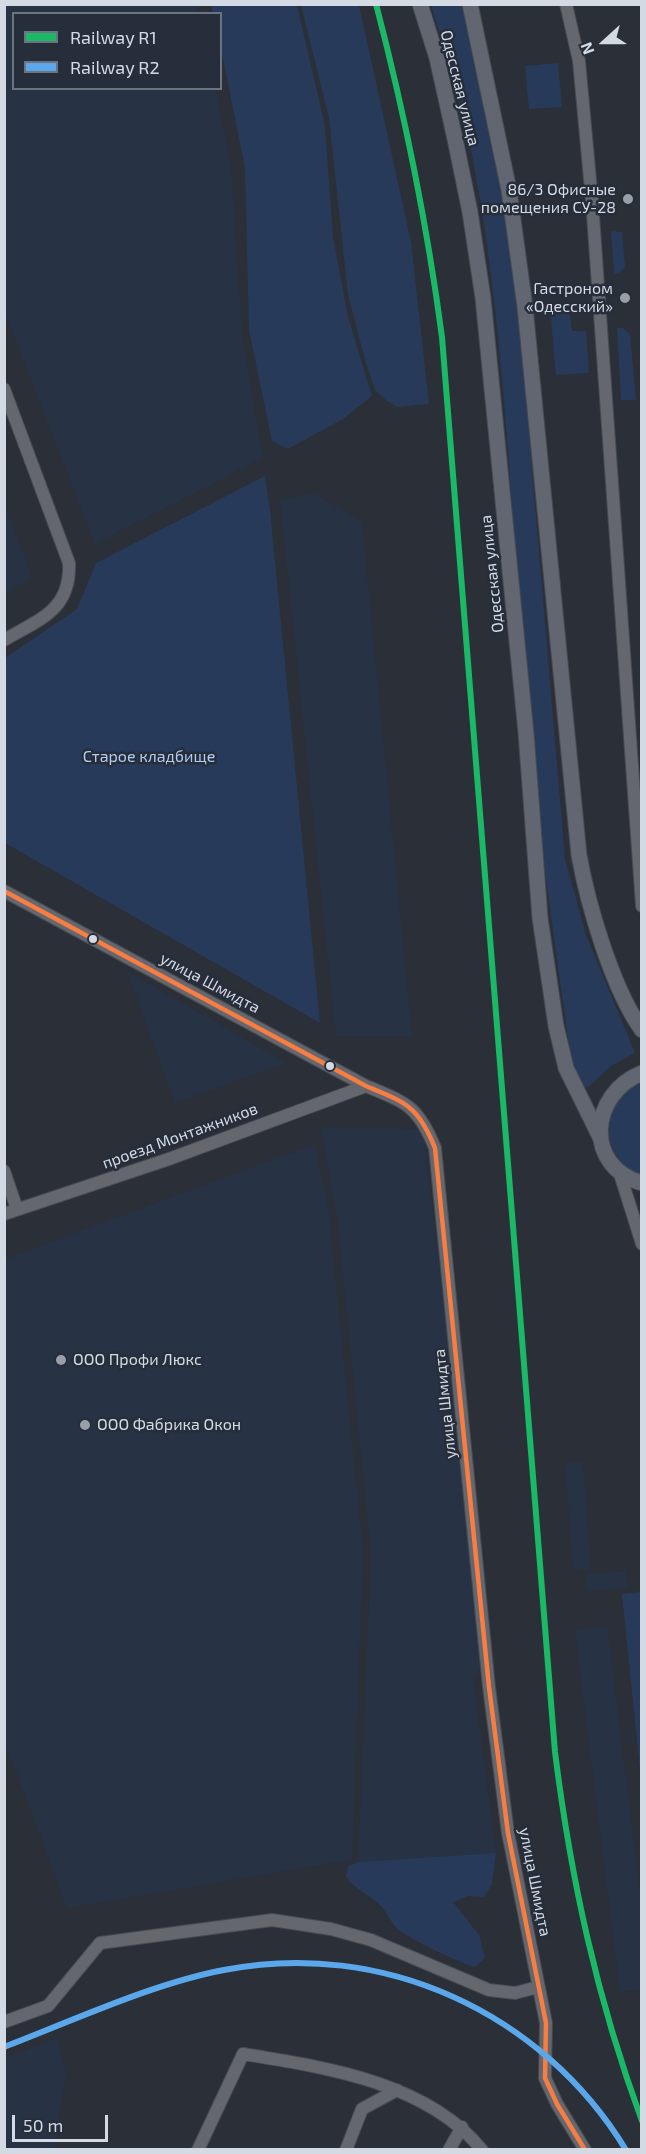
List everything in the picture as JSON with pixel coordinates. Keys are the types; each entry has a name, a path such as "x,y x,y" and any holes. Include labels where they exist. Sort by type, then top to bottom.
{"main road":[{"name":"Одесская улица","path":"420,4 437,58 455,139 470,212 483,298 526,733 540,918 556,1026 566,1068 607,1156 619,1171"},
{"name":"Одесская улица","path":"470,4 509,190 525,307 579,855 593,915 626,1001 642,1030"},
{"path":"600,1137 600,1120 605,1103 614,1089 627,1078 642,1072"},
{"path":"619,1171 642,1183"}],"street":[{"path":"566,4 579,60 592,201 642,906"},
{"path":"4,389 62,543 69,563 70,576 65,597 58,606 4,640"},
{"name":"улица Шмидта","path":"4,891 366,1086 413,1108 425,1124 435,1148 491,1698 508,1833 546,2023 545,2078 557,2104 585,2150"},
{"name":"проезд Монтажников","path":"4,1214 169,1159 366,1086"},
{"path":"4,1171 17,1209"},
{"path":"619,1171 642,1244"},
{"path":"4,2022 48,2006 100,1943 272,1920 331,1929 371,1940 489,1990 515,1993 538,1987"},
{"path":"198,2150 243,2054 310,2065 397,2090 462,2127 482,2150"},
{"path":"346,2150 362,2109 397,2090"},
{"path":"449,2150 462,2127"}],"shaded area":[{"path":"5,4 197,5 198,12 12,12 12,90 215,90 231,165 242,335 263,458 95,544 5,313"},
{"path":"314,493 362,522 412,1036 336,1036 280,500"},
{"path":"5,505 32,577 4,594"},
{"path":"127,971 286,1063 175,1103"},
{"path":"321,1127 423,1129 486,1665 473,1677 496,1853 358,1862 371,1552 337,1217"},
{"path":"315,1144 329,1215 363,1549 352,1860 67,1908 5,1742 5,1259"},
{"path":"583,1462 591,1569 573,1570 565,1463"},
{"path":"626,1571 628,1588 587,1591 586,1574"},
{"path":"607,1626 642,1907 641,1990 620,1992 575,1630"},
{"path":"57,2038 66,2071 55,2149 5,2149 5,2058"}],"green space":[{"path":"211,5 297,5 325,126 333,237 348,317 372,396 343,419 288,449 272,441 249,330 245,168 222,54 222,12 213,12"},
{"path":"301,5 359,5 411,242 429,404 397,407 386,400 375,390 365,360 348,295 329,118"},
{"path":"431,5 464,5 502,187 515,268 565,859 586,935 635,1053 611,1066 587,1088 582,1085 572,1067 536,802 527,713 508,444 487,243 467,133"},
{"path":"558,63 562,107 529,109 525,66"},
{"path":"611,231 622,232 625,267 619,273 614,274"},
{"path":"569,306 572,331 586,331 589,373 556,375 550,308"},
{"path":"617,328 623,328 630,334 636,400 621,400"},
{"name":"Старое кладбище","path":"265,476 320,1023 5,843 5,658 77,609 96,563"},
{"path":"641,1081 641,1175 622,1163 616,1155 611,1145 609,1123 611,1112 619,1098"},
{"path":"642,1592 641,1780 622,1594"},
{"path":"496,1853 492,1884 484,1897 468,1896 453,1902 479,1935 485,1958 475,1967 448,1957 404,1934 379,1904 346,1877 348,1866 358,1862"}],"rail line":[{"name":"R1","path":"376,4 414,170 442,337 555,1752 561,1800 578,1893 599,1984 642,2121"},
{"name":"R2","path":"4,2047 142,1993 197,1976 224,1970 283,1963 342,1966 398,1977 453,1997 504,2024 550,2059 591,2101 626,2150"}],"transit line":[{"path":"4,891 366,1086 401,1102 417,1114 429,1134 435,1148 489,1687 508,1833 546,2023 545,2078 557,2104 585,2150"}],"place":[{"name":"86/3 Офисные помещения СУ-28","path":"628,199"},
{"name":"Гастроном «Одесский»","path":"625,298"},
{"name":"ООО Профи Люкс","path":"61,1360"},
{"name":"ООО Фабрика Окон","path":"85,1425"}]}
